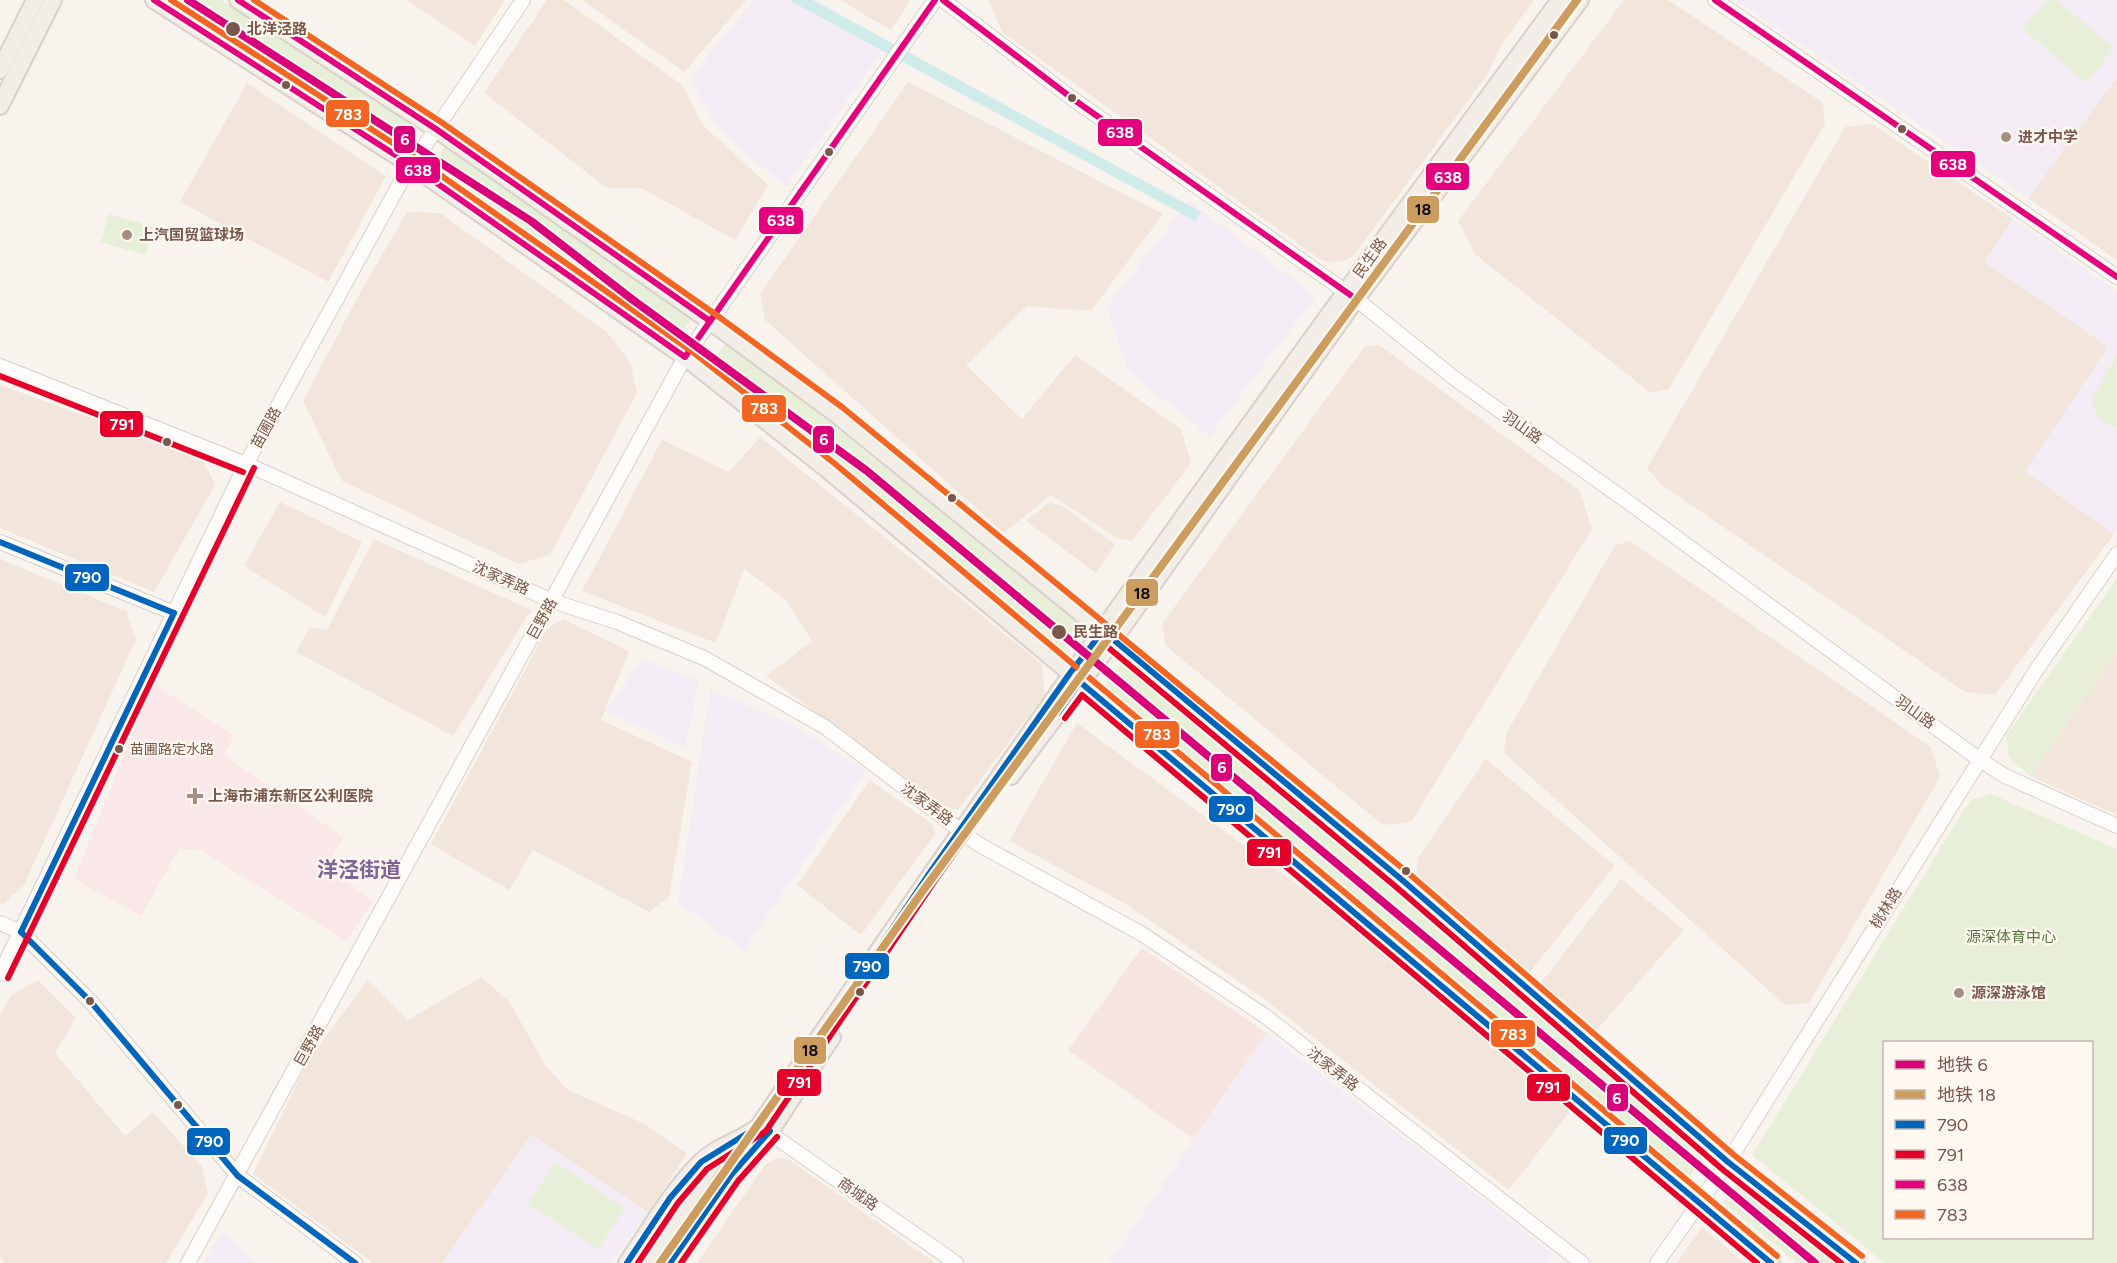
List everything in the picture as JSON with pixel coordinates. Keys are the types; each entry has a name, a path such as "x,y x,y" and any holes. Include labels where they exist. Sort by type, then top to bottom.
{"main road":[{"path":"0,70 35,0"},
{"path":"0,106 53,0"},
{"path":"154,0 411,165 684,357 828,470 1388,939 1699,1205 1771,1263"},
{"path":"238,0 436,129 710,321 836,414 1401,879 1728,1162 1856,1263"},
{"name":"民生路","path":"670,1263 965,833 1075,677 1108,636 1560,0"},
{"name":"民生路","path":"1350,296 1580,0"},
{"name":"民生路","path":"627,1263 684,1180 702,1161 725,1144 764,1129"},
{"path":"645,1263 725,1144"},
{"path":"659,1263 700,1206 731,1175"}],"street":[{"name":"苗圃路","path":"0,974 246,464 411,165 523,0"},
{"name":"巨野路","path":"188,1263 238,1176 684,357 935,0"},
{"name":"羽山路","path":"943,0 1073,99 1350,296 1454,378 1624,499 1980,760 2006,776 2117,826"},
{"path":"1715,0 2117,278"},
{"name":"沈家弄路","path":"0,366 246,464 552,601 617,622 704,658 825,726 965,833 1142,934 1265,1016 1582,1263"},
{"path":"0,542 174,613"},
{"name":"桃林路","path":"1657,1263 1728,1162 2037,669 2117,554"},
{"path":"0,923 21,932 91,1002 238,1176 355,1263"},
{"name":"商城路","path":"764,1129 956,1263"}],"shaded area":[{"path":"407,0 505,0 475,46"},
{"path":"547,0 564,0 682,85 704,126 768,185 735,240 641,188 607,188 484,93"},
{"path":"582,0 746,0 684,72"},
{"path":"754,0 790,0 882,51 786,187 728,138 704,106 691,81 708,55"},
{"path":"840,0 907,0 910,2 891,30"},
{"path":"989,0 1534,0 1504,41 1487,75 1354,255 1347,260 1330,262 1321,260 1002,32"},
{"path":"1624,0 1668,0 1823,103 1825,124 1669,389 1651,393 1476,255 1458,221"},
{"name":"进才中学","path":"1735,0 2117,0 2117,77 2028,198"},
{"path":"2117,77 2117,260 2028,198"},
{"path":"908,82 1163,214 1091,311 1027,306 966,365 1022,419 1075,355 1181,429 1191,463 1132,541 1117,538 1051,495 1004,533 765,320 760,294"},
{"path":"247,83 386,176 328,282 180,202"},
{"path":"1872,124 2013,219 1985,262 2109,347 2025,471 2114,534 1995,695 1965,692 1660,484 1647,468 1845,127"},
{"path":"1189,201 1316,296 1210,436 1129,372 1106,307"},
{"path":"407,212 440,213 607,332 630,362 637,393 550,555 518,564 342,481 303,401 361,291"},
{"path":"2013,219 2117,291 2117,530 2114,534 2025,471 2108,347 1985,261"},
{"path":"1379,345 1580,491 1592,529 1411,822 1383,825 1166,646 1162,624 1364,347"},
{"path":"0,385 202,458 215,485 154,592 0,528"},
{"path":"760,437 1042,664 1045,694 958,810 941,805 766,676 812,641 786,600 744,569 716,643 582,591 662,440 729,472"},
{"path":"280,502 362,542 325,617 244,566"},
{"path":"1050,502 1062,506 1115,544 1096,573 1026,521"},
{"path":"374,539 531,610 453,736 296,652 310,627 327,630"},
{"path":"1630,541 1931,747 1940,777 1809,1003 1785,1005 1504,753 1506,734 1615,545"},
{"path":"0,559 126,611 136,639 24,885 3,904 0,903"},
{"path":"563,619 629,651 601,720 692,762 669,897 649,912 533,850 509,890 431,844 547,629"},
{"path":"2117,652 2117,815 2030,776"},
{"path":"643,659 699,681 685,748 605,711"},
{"name":"上海市浦东新区公利医院","path":"153,684 234,735 224,755 343,837 328,866 373,902 346,941 200,850 179,849 141,916 74,879"},
{"path":"710,689 793,725 866,771 744,950 678,902"},
{"path":"1077,723 1321,902 1570,1111 1509,1190 1263,998 1124,903 1009,841"},
{"path":"1486,759 1615,866 1530,972 1415,878 1419,856"},
{"path":"870,780 932,824 935,834 861,935 797,885"},
{"path":"1621,879 1684,930 1595,1032 1541,983"},
{"path":"1142,948 1267,1033 1193,1139 1068,1050"},
{"path":"481,977 509,1001 545,1065 568,1090 645,1124 687,1154 648,1212 531,1135 442,1263 373,1263 253,1174 307,1063 367,980 408,1020"},
{"path":"38,980 76,1018 55,1053 125,1136 153,1112 202,1167 208,1193 166,1263 4,1263 0,1255 0,1015 11,995"},
{"path":"1267,1033 1554,1255 1548,1263 1109,1263"},
{"path":"531,1135 648,1212 611,1263 442,1263"},
{"path":"778,1158 788,1159 935,1263 697,1263 766,1164"},
{"path":"1702,1227 1745,1263 1677,1263"},
{"path":"222,1232 256,1263 203,1263"}],"green space":[{"path":"168,0 221,0 418,125 402,151"},
{"path":"2047,0 2057,0 2114,48 2086,83 2023,29"},
{"path":"450,140 694,315 676,341 431,167"},
{"name":"上汽国贸篮球场","path":"109,214 153,227 145,255 101,242"},
{"path":"728,340 1085,629 1067,654 710,364"},
{"path":"2117,355 2117,427 2098,417 2092,398"},
{"path":"2117,578 2117,652 2030,776 2009,757 2006,736"},
{"path":"1123,658 1709,1151 1688,1178 1103,690"},
{"name":"源深体育中心","path":"1991,794 2117,849 2117,1263 1885,1263 1752,1155 1972,800"},
{"path":"555,1162 625,1208 598,1249 528,1204"},
{"path":"1746,1174 1852,1263 1797,1263 1723,1202"}],"water":[{"path":"789,0 813,0 1201,212 1195,221"}],"metro line":[{"name":"6","path":"188,0 531,221 633,300 867,471 1815,1263"},
{"name":"18","path":"660,1263 922,892 1577,0"}],"transit line":[{"name":"638","path":"154,0 411,165 685,357 935,0"},
{"name":"783","path":"171,0 416,158 690,350 834,463 1777,1256"},
{"name":"638","path":"238,0 436,129 710,321"},
{"name":"783","path":"254,0 441,122 715,314 842,407 1407,872 1734,1155 1862,1256"},
{"name":"638","path":"943,0 1073,99 1356,299 1580,0"},
{"name":"638","path":"1715,0 2117,277"},
{"name":"791","path":"0,376 243,472"},
{"name":"791","path":"8,978 254,468"},
{"name":"790","path":"0,542 174,613"},
{"name":"790","path":"21,932 174,613"},
{"name":"790","path":"627,1263 670,1198 701,1162 759,1126 929,874 1070,673 1103,631 1401,879 1728,1162 1856,1263"},
{"name":"791","path":"638,1263 678,1203 707,1169 766,1131 936,879 1104,644 1395,886 1722,1169 1841,1263"},
{"name":"790","path":"1058,713 1080,682 1771,1263"},
{"name":"791","path":"1065,718 1082,695 1757,1263"},
{"name":"790","path":"21,932 91,1002 238,1176 355,1263"},
{"name":"790","path":"670,1263 731,1175 770,1131"},
{"name":"791","path":"681,1263 738,1181 777,1137"}],"place":[{"name":"北洋泾路","path":"233,29"},
{"name":"进才中学","path":"2006,137"},
{"name":"上汽国贸篮球场","path":"127,235"},
{"name":"民生路","path":"1059,632"},
{"name":"苗圃路定水路","path":"119,749"},
{"name":"上海市浦东新区公利医院","path":"195,796"},
{"name":"源深游泳馆","path":"1959,993"}],"district":[{"name":"洋泾街道","path":"359,870"}]}
